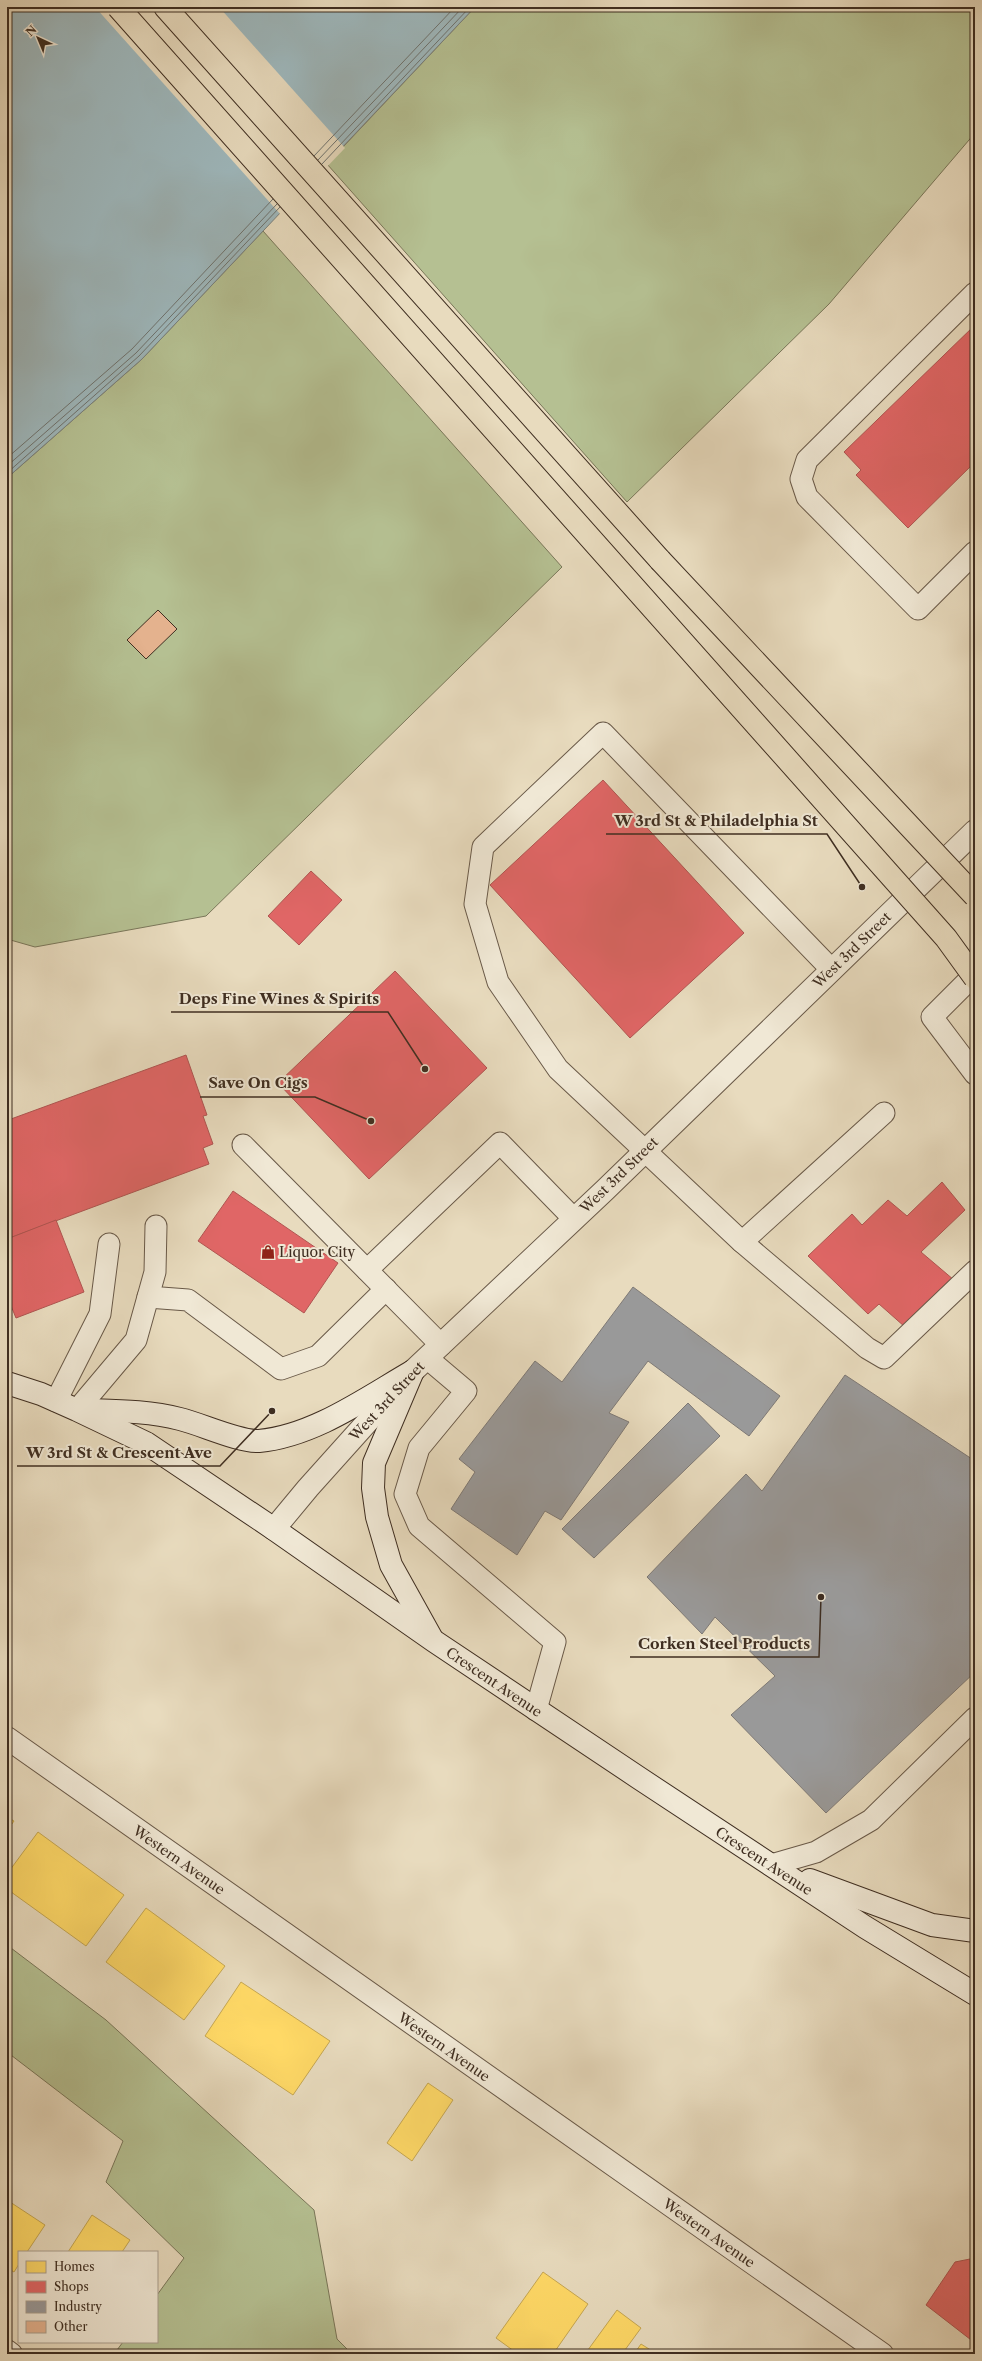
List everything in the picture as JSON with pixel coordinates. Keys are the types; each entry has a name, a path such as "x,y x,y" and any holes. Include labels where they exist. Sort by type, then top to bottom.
{"highway":[{"path":"118,7 975,970"},
{"path":"165,7 649,548 975,896"},
{"path":"946,938 975,978"}],"street":[{"name":"West 3rd Street","path":"274,1529 308,1488 427,1358 644,1152 975,831"},
{"path":"77,1410 149,1413 180,1419 228,1434 258,1441 291,1434 324,1421 427,1358"},
{"path":"427,1358 374,1463 373,1488 377,1517 391,1565 434,1641"},
{"name":"Crescent Avenue","path":"7,1383 77,1410 146,1443 274,1529 434,1641 536,1710 771,1866 975,1994"},
{"name":"Western Avenue","path":"7,1738 882,2354"},
{"path":"771,1866 932,1924 975,1931"},
{"path":"7,2351 11,2354"}],"lane":[{"path":"975,293 807,460 801,479 807,498 918,609 975,552"},
{"path":"832,970 603,733 483,847 476,904 498,982 558,1069 644,1152 742,1242 867,1348 884,1358 975,1271"},
{"path":"975,974 932,1017 975,1074"},
{"path":"742,1242 884,1113"},
{"path":"366,1270 500,1144 574,1219"},
{"path":"243,1145 386,1290 427,1358 466,1391 419,1448 405,1494 419,1526 556,1642 536,1710"},
{"path":"77,1410 136,1340 155,1272 156,1226"},
{"path":"56,1401 100,1314 109,1244"},
{"path":"148,1297 188,1300 281,1369 318,1356 386,1290"},
{"path":"771,1866 816,1852 871,1820 975,1718"}],"green space":[{"path":"475,7 975,7 975,133 829,304 627,502 327,164"},
{"path":"263,231 562,567 206,916 35,947 7,939 7,478 142,359"},
{"path":"7,1945 106,2020 314,2210 337,2339 352,2354 114,2354 122,2343 158,2343 158,2294 184,2258 106,2182 123,2141 7,2052"}],"water":[{"path":"7,7 475,7 142,359 7,478"}],"pier":[{"path":"95,7 219,7 345,148 281,215"}],"building: Homes":[{"path":"7,1817 14,1821 7,1831"},
{"path":"38,1832 124,1895 86,1946 7,1889 7,1874"},
{"path":"146,1908 225,1966 184,2020 106,1962"},
{"path":"241,1982 330,2041 293,2095 205,2036"},
{"path":"428,2083 453,2100 412,2161 387,2143"},
{"path":"7,2200 45,2225 28,2251 18,2251 18,2266 14,2272 7,2268"},
{"path":"92,2215 130,2240 123,2251 69,2251"},
{"path":"543,2272 588,2304 553,2354 518,2354 496,2338"},
{"path":"617,2310 641,2328 622,2354 585,2354"},
{"path":"641,2344 657,2354 634,2354"}],"building: Shops":[{"path":"975,325 975,462 908,528 856,475 861,470 844,452"},
{"path":"603,780 744,933 630,1038 490,885"},
{"path":"311,871 342,900 299,945 268,916"},
{"path":"395,971 487,1068 369,1179 278,1083"},
{"path":"186,1055 207,1115 203,1116 213,1144 203,1148 209,1164 7,1239 7,1117 11,1119"},
{"path":"942,1182 965,1210 921,1252 954,1280 905,1327 879,1304 868,1314 808,1256 852,1214 862,1225 888,1200 907,1216"},
{"name":"Liquor City","path":"233,1191 338,1263 304,1313 198,1241"},
{"path":"56,1220 84,1292 16,1318 7,1296 7,1239"},
{"path":"975,2258 975,2343 926,2305 955,2262"}],"building: Industry":[{"path":"633,1287 780,1396 749,1436 648,1361 609,1413 629,1422 561,1520 545,1511 517,1555 451,1509 475,1472 459,1459 535,1361 562,1382"},
{"path":"845,1375 975,1461 975,1672 826,1813 731,1715 775,1676 715,1617 702,1634 647,1577 746,1474 762,1491"},
{"path":"688,1403 720,1436 594,1558 562,1529"}],"building: Other":[{"path":"158,610 177,629 146,659 127,640"}],"place":[{"name":"W 3rd St & Philadelphia St","path":"862,887"},
{"name":"Deps Fine Wines & Spirits","path":"425,1069"},
{"name":"Save On Cigs","path":"371,1121"},
{"name":"Liquor City","path":"268,1252"},
{"name":"W 3rd St & Crescent Ave","path":"272,1411"},
{"name":"Corken Steel Products","path":"821,1597"}]}
